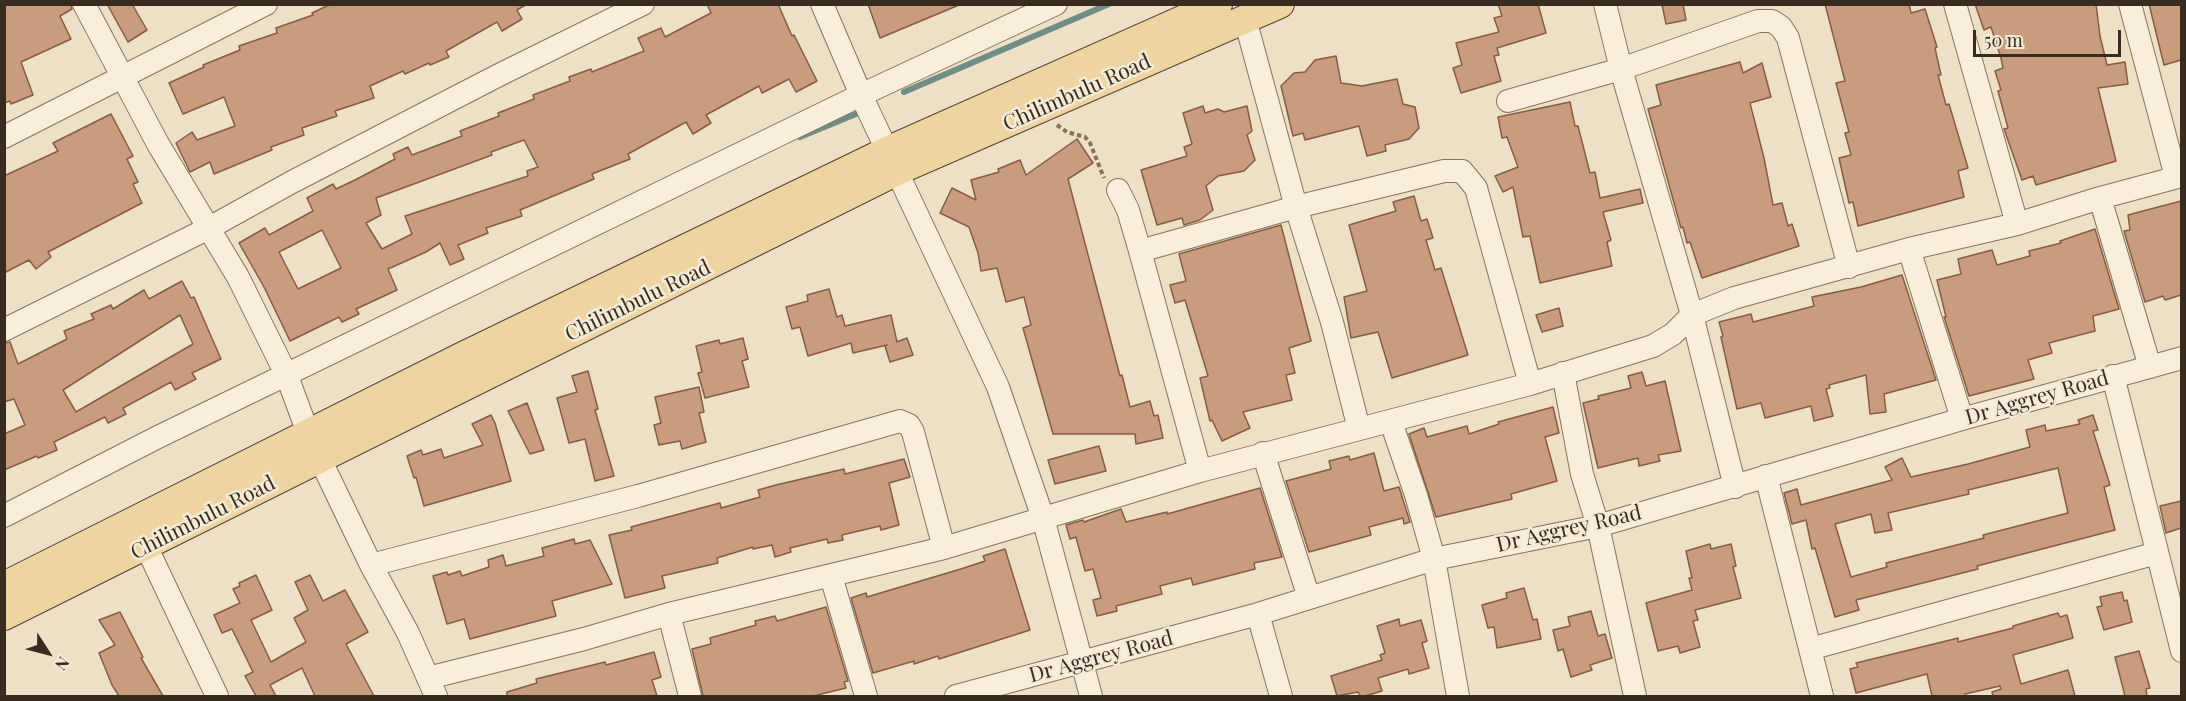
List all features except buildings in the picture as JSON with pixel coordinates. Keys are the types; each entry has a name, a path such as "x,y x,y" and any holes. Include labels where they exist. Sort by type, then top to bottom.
{"main road":[{"name":"Chilimbulu Road","path":"4,586 461,357 893,160 1218,4"},
{"name":"Chilimbulu Road","path":"4,616 320,459 893,160 1043,108 1280,4"}],"street":[{"path":"84,4 158,144 238,277 287,376 308,434"},
{"path":"4,137 266,4"},
{"path":"4,330 209,228 292,182 501,74 643,4"},
{"path":"822,4 861,94 998,387 1043,518 1091,696"},
{"path":"4,516 158,437 861,94 1056,4"},
{"path":"1605,4 1621,69 1692,315 1735,487"},
{"path":"1955,4 2017,224"},
{"path":"320,459 371,565 408,633 432,687 552,647 669,614 944,548 1263,453 1391,422 1530,384 1653,346 1672,334 1692,315 1734,298 1910,249 2017,224 2100,198 2179,177 2130,4"},
{"path":"1245,19 1296,207 1332,322 1359,429"},
{"path":"1508,101 1621,69 1758,21 1772,21 1781,27 1788,38 1850,267"},
{"path":"1140,251 1296,207 1444,171 1462,171 1476,188 1530,384"},
{"path":"1118,190 1128,210 1140,251 1200,471"},
{"path":"2100,198 2150,367"},
{"path":"1910,249 1962,419"},
{"name":"Dr Aggrey Road","path":"956,696 1258,614 1434,558 1598,526 1962,419 2181,358"},
{"path":"1563,374 1582,474 1598,526 1635,696"},
{"path":"2113,376 2181,651"},
{"path":"371,565 639,496 900,421 909,424 913,432 944,548"},
{"path":"1391,422 1416,495 1434,558 1458,696"},
{"path":"1263,453 1309,598"},
{"path":"1766,476 1822,696"},
{"path":"146,546 217,696"},
{"path":"1810,650 2157,553"},
{"path":"831,576 866,696"},
{"path":"669,614 690,696"},
{"path":"1258,614 1281,696"}],"path":[{"path":"1043,108 1057,125 1067,132 1085,137 1090,143 1104,177 1118,190"}],"waterway":[{"path":"904,92 1109,4"},
{"path":"800,137 856,114"}]}
